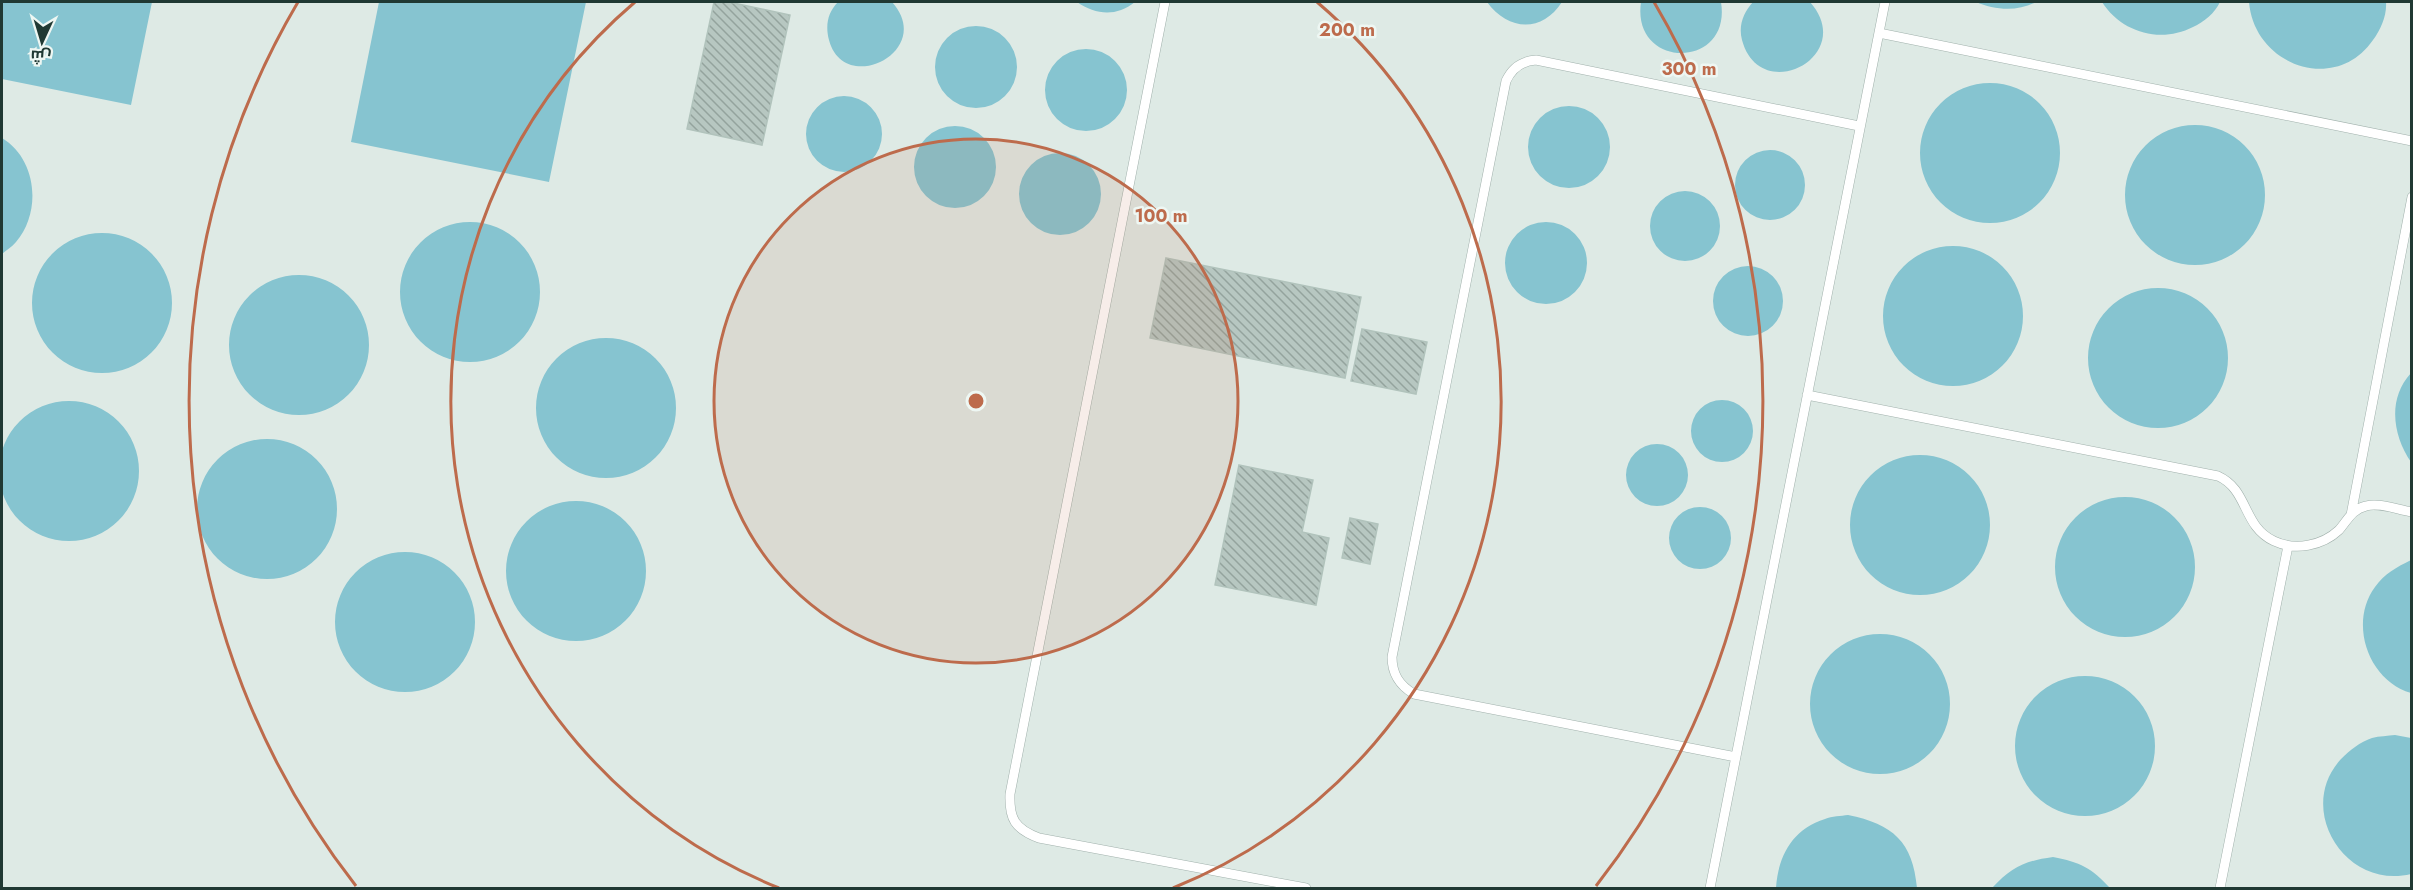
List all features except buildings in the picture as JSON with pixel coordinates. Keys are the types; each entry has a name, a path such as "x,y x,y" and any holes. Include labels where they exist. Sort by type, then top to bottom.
{"lane":[{"path":"1165,2 1010,794 1009,809 1015,823 1025,833 1039,838 1306,888"},
{"path":"1710,888 1885,2"},
{"path":"1879,33 2412,141"},
{"path":"1736,757 1414,694 1395,675 1392,657 1506,81 1515,68 1521,63 1536,60 1859,126"},
{"path":"2351,515 2412,197"},
{"path":"1807,395 2218,476 2230,482 2237,490 2249,518 2260,531 2273,541 2288,546 2303,547 2331,537 2351,515 2362,507 2374,505 2412,512"},
{"path":"2220,888 2288,546"}],"water":[{"path":"2,2 152,2 131,105 2,79"},
{"path":"379,2 586,2 549,182 351,142"},
{"path":"838,2 892,2 903,20 903,37 895,51 883,61 867,66 851,65 838,57 829,40 827,29 830,14"},
{"path":"1077,2 1135,2 1121,10 1099,12"},
{"path":"1487,2 1562,2 1545,19 1525,24 1505,19"},
{"path":"1641,2 1721,2 1720,24 1712,40 1698,50 1681,53 1665,50 1651,40 1642,24"},
{"path":"1753,2 1810,2 1822,22 1822,40 1814,55 1801,66 1784,72 1767,70 1752,60 1742,40 1741,24"},
{"path":"1976,2 2036,2 2014,9 2006,9"},
{"path":"2102,2 2220,2 2212,13 2193,27 2180,32 2155,34 2130,28 2110,12"},
{"path":"2249,2 2386,2 2386,7 2379,31 2357,57 2338,66 2318,69 2299,65 2280,56 2265,42 2254,24"},
{"path":"976,26 992,29 1005,38 1014,51 1017,67 1014,83 1005,96 992,105 976,108 960,105 947,96 938,83 935,67 938,51 947,38 960,29"},
{"path":"1086,49 1102,52 1115,61 1124,74 1127,90 1124,106 1115,119 1102,128 1086,131 1070,128 1057,119 1048,106 1045,90 1048,74 1057,61 1070,52"},
{"path":"1990,83 2017,88 2040,103 2055,126 2060,153 2055,180 2040,203 2017,218 1990,223 1963,218 1940,203 1925,180 1920,153 1925,126 1940,103 1963,88"},
{"path":"844,96 859,99 871,107 879,119 882,134 879,149 871,161 859,169 844,172 829,169 817,161 809,149 806,134 809,119 817,107 829,99"},
{"path":"1561,106 1577,106 1592,113 1603,124 1610,139 1607,163 1598,176 1577,188 1561,188 1546,181 1535,170 1528,155 1528,139 1535,124 1546,113"},
{"path":"2195,125 2222,130 2245,145 2260,168 2265,195 2260,222 2245,245 2222,260 2195,265 2168,260 2145,245 2130,222 2125,195 2130,168 2145,145 2168,130"},
{"path":"955,126 971,129 984,138 993,151 996,167 993,183 984,196 971,205 955,208 939,205 926,196 917,183 914,167 917,151 926,138 939,129"},
{"path":"2,138 14,147 23,159 29,172 32,201 30,216 24,230 14,244 2,254"},
{"path":"1770,150 1783,153 1795,160 1802,172 1805,185 1802,198 1795,210 1783,217 1770,220 1757,217 1745,210 1738,198 1735,185 1738,172 1745,160 1757,153"},
{"path":"1060,153 1076,156 1089,165 1098,178 1101,194 1098,210 1089,223 1076,232 1060,235 1044,232 1031,223 1022,210 1019,194 1022,178 1031,165 1044,156"},
{"path":"1678,191 1692,191 1705,197 1714,206 1720,219 1718,239 1710,251 1692,261 1678,261 1665,255 1656,246 1650,233 1650,219 1656,206 1665,197"},
{"path":"470,222 497,227 520,242 535,265 540,292 535,319 520,342 497,357 470,362 443,357 420,342 405,319 400,292 405,265 420,242 443,227"},
{"path":"1538,222 1554,222 1569,229 1580,240 1587,255 1584,279 1575,292 1554,304 1538,304 1523,297 1512,286 1505,271 1505,255 1512,240 1523,229"},
{"path":"102,233 129,238 152,253 167,276 172,303 167,330 152,353 129,368 102,373 75,368 52,353 37,330 32,303 37,276 52,253 75,238"},
{"path":"1953,246 1980,251 2003,266 2018,289 2023,316 2018,343 2003,366 1980,381 1953,386 1926,381 1903,366 1888,343 1883,316 1888,289 1903,266 1926,251"},
{"path":"1741,266 1755,266 1768,272 1777,281 1783,294 1781,314 1773,326 1755,336 1741,336 1728,330 1719,321 1713,308 1713,294 1719,281 1728,272"},
{"path":"299,275 326,280 349,295 364,318 369,345 364,372 349,395 326,410 299,415 272,410 249,395 234,372 229,345 234,318 249,295 272,280"},
{"path":"2158,288 2185,293 2208,308 2223,331 2228,358 2223,385 2208,408 2185,423 2158,428 2131,423 2108,408 2093,385 2088,358 2093,331 2108,308 2131,293"},
{"path":"606,338 633,343 656,358 671,381 676,408 671,435 656,458 633,473 606,478 579,473 556,458 541,435 536,408 541,381 556,358 579,343"},
{"path":"2411,373 2411,462 2400,441 2395,418 2398,394"},
{"path":"1722,400 1739,405 1744,409 1748,414 1753,431 1748,448 1744,453 1739,457 1722,462 1705,457 1700,453 1696,448 1691,431 1696,414 1700,409 1705,405"},
{"path":"69,401 96,406 119,421 134,444 139,471 134,498 119,521 96,536 69,541 42,536 19,521 4,498 -1,471 4,444 19,421 42,406"},
{"path":"267,439 294,444 317,459 332,482 337,509 332,536 317,559 294,574 267,579 240,574 217,559 202,536 197,509 202,482 217,459 240,444"},
{"path":"1657,444 1674,449 1679,453 1683,458 1688,475 1683,492 1679,497 1674,501 1657,506 1640,501 1635,497 1631,492 1626,475 1631,458 1635,453 1640,449"},
{"path":"1920,455 1947,460 1970,475 1985,498 1990,525 1985,552 1970,575 1947,590 1920,595 1893,590 1870,575 1855,552 1850,525 1855,498 1870,475 1893,460"},
{"path":"2125,497 2152,502 2175,517 2190,540 2195,567 2190,594 2175,617 2152,632 2125,637 2098,632 2075,617 2060,594 2055,567 2060,540 2075,517 2098,502"},
{"path":"576,501 603,506 626,521 641,544 646,571 641,598 626,621 603,636 576,641 549,636 526,621 511,598 506,571 511,544 526,521 549,506"},
{"path":"1700,507 1717,512 1722,516 1726,521 1731,538 1726,555 1722,560 1717,564 1700,569 1683,564 1678,560 1674,555 1669,538 1674,521 1678,516 1683,512"},
{"path":"405,552 432,557 455,572 470,595 475,622 470,649 455,672 432,687 405,692 378,687 355,672 340,649 335,622 340,595 355,572 378,557"},
{"path":"2411,560 2411,693 2396,687 2374,664 2363,634 2363,617 2367,602 2382,578"},
{"path":"1880,634 1907,639 1930,654 1945,677 1950,704 1945,731 1930,754 1907,769 1880,774 1853,769 1830,754 1815,731 1810,704 1815,677 1830,654 1853,639"},
{"path":"2085,676 2112,681 2135,696 2150,719 2155,746 2150,773 2135,796 2112,811 2085,816 2058,811 2035,796 2020,773 2015,746 2020,719 2035,696 2058,681"},
{"path":"2395,735 2411,738 2411,874 2387,876 2366,870 2348,858 2334,841 2326,822 2323,800 2328,779 2344,756 2368,740"},
{"path":"1848,815 1877,824 1898,838 1911,858 1917,888 1776,888 1784,855 1796,837 1814,824 1831,817"},
{"path":"2053,857 2085,867 2110,888 1992,888 2019,866"}]}
